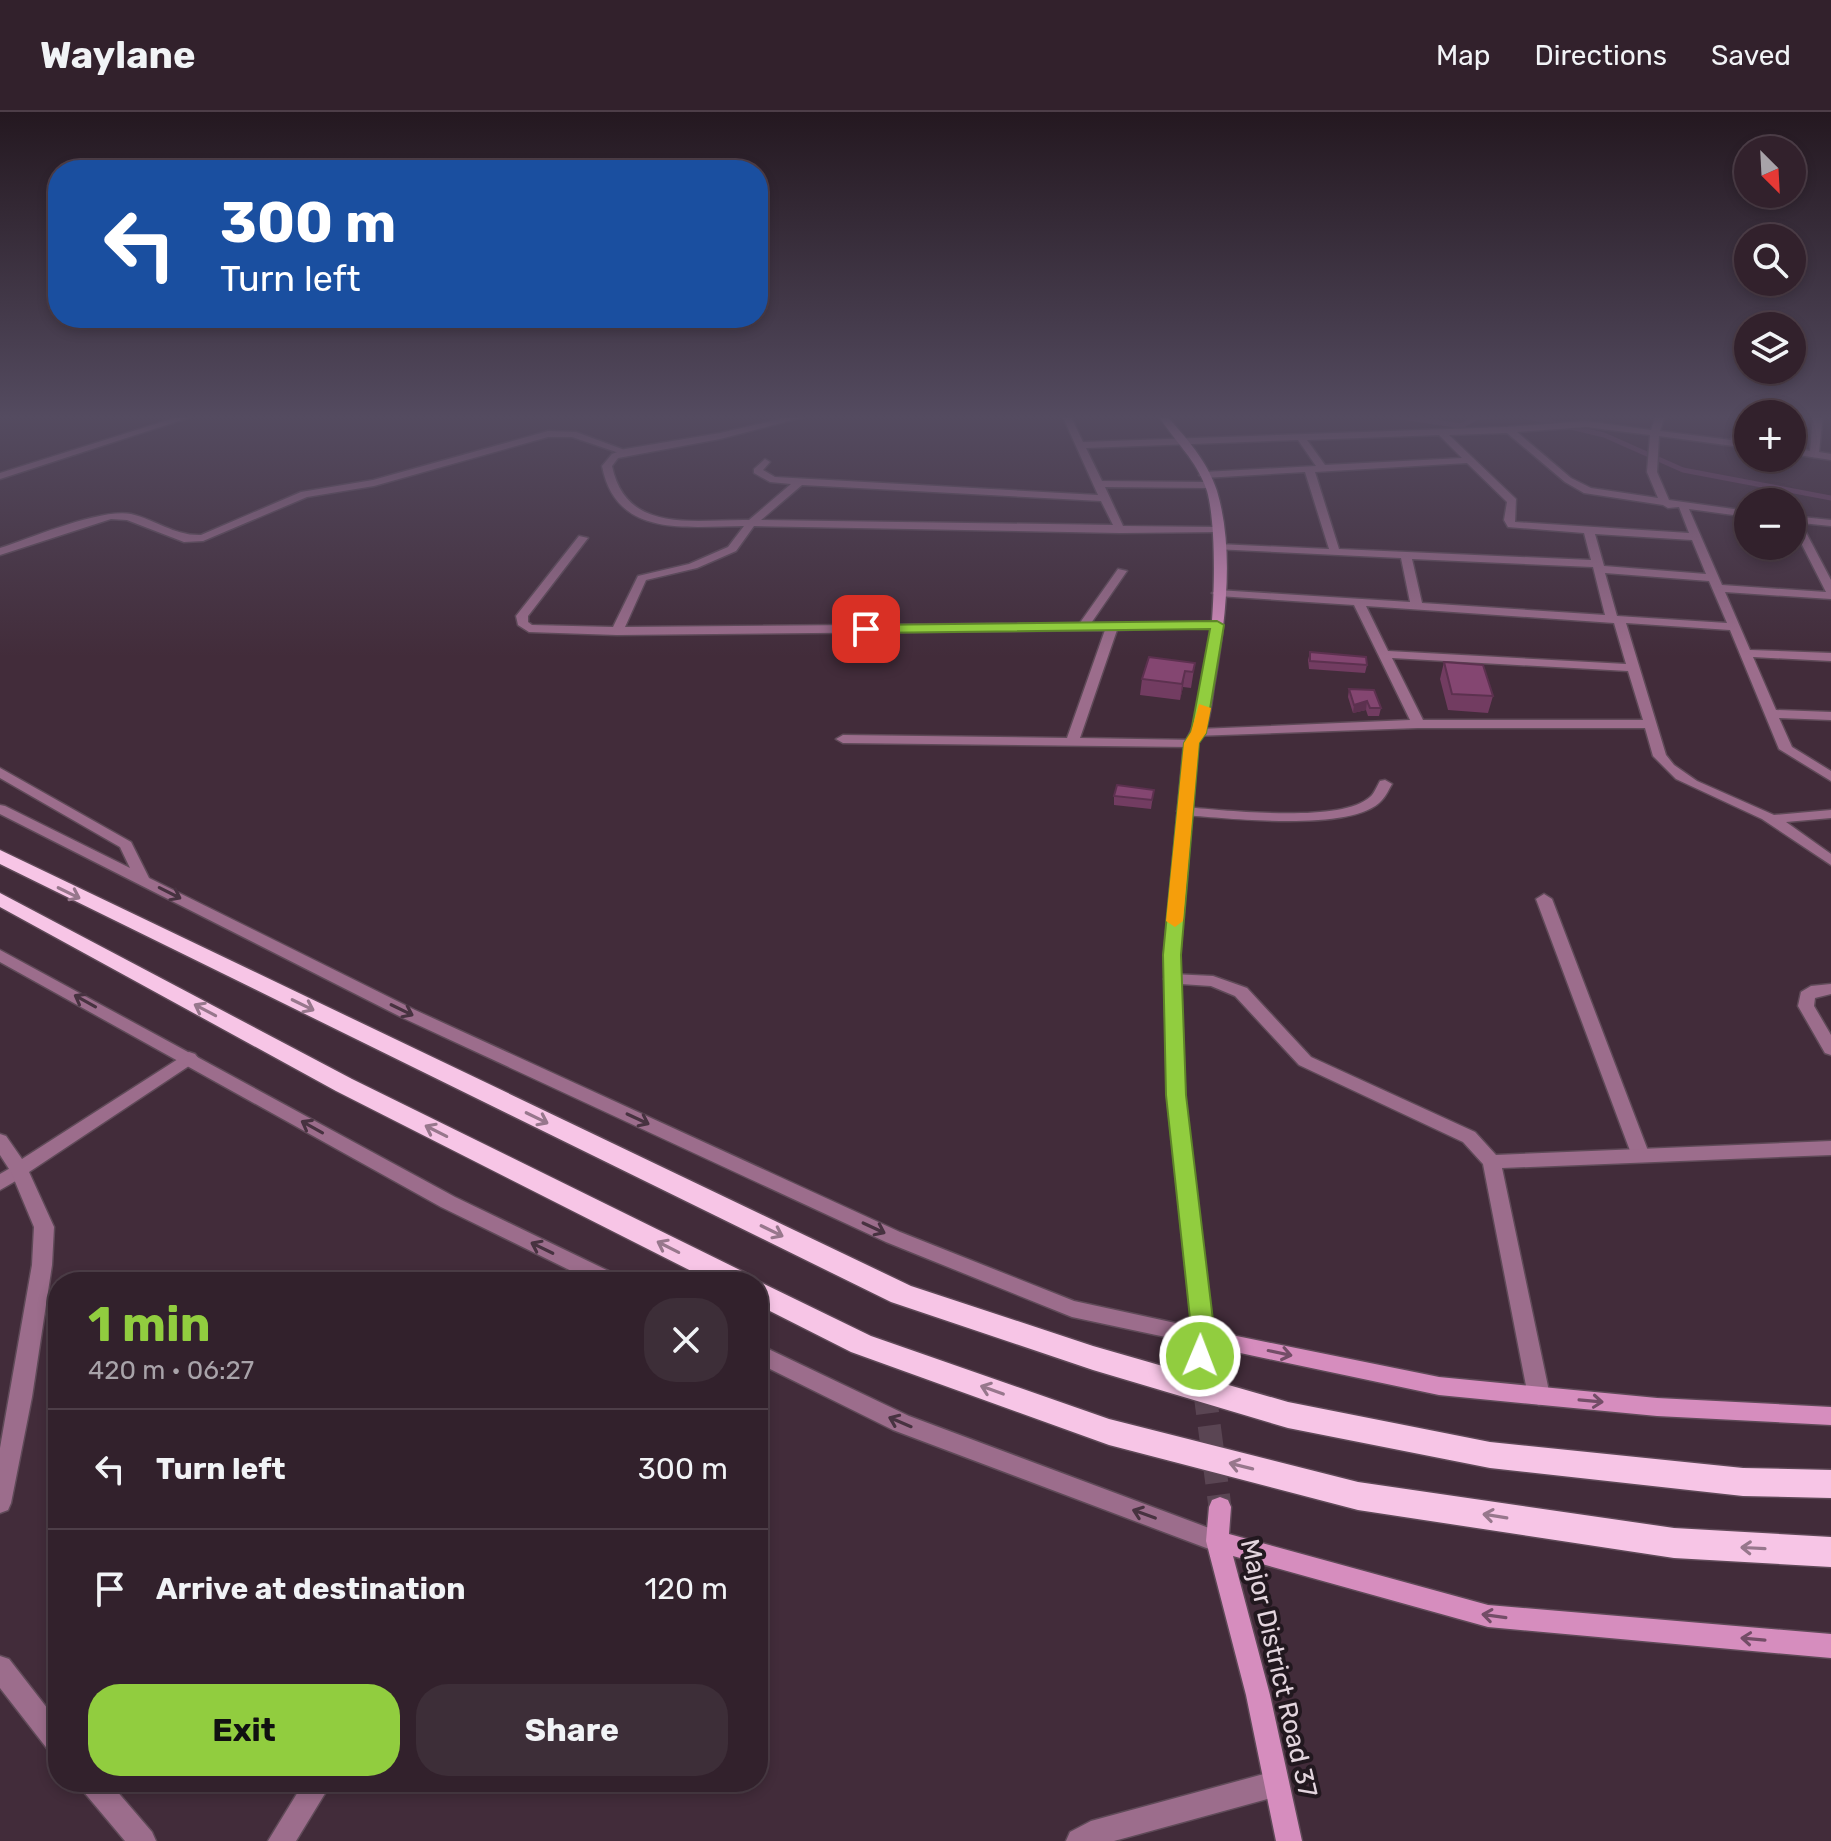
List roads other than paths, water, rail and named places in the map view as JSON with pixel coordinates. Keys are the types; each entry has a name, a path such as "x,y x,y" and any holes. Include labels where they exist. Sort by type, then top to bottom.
{"highway":[{"path":"0,856 901,1294 1093,1358 1288,1415 1490,1455 1743,1482 1831,1484"},
{"path":"0,899 344,1085 718,1272"},
{"path":"768,1297 861,1344 1109,1432 1358,1496 1674,1543 1831,1552"}],"main road":[{"path":"1209,496 1218,547 1217,625 1184,811 1172,979 1176,1095 1202,1346 1439,1386 1831,1416"},
{"name":"Major District Road 37","path":"1220,1507 1217,1541 1258,1695 1289,1841"},
{"path":"1217,1541 1488,1616 1831,1646"}],"street":[{"path":"0,552 110,516 129,517 184,539 203,538 301,496"},
{"path":"617,496 622,503 647,519 751,524 1217,530"},
{"path":"617,631 642,578 693,566 732,549 751,524 783,496"},
{"path":"1062,496 1106,498 1120,530"},
{"path":"1317,496 1335,552"},
{"path":"1507,496 1512,501 1509,520 1512,525 1696,537"},
{"path":"1620,496 1684,508 1734,513"},
{"path":"1663,496 1668,505"},
{"path":"1684,508 1788,752 1831,777"},
{"path":"1806,520 1831,523"},
{"path":"1589,531 1660,756 1669,769 1702,790 1771,819 1831,861"},
{"path":"583,538 522,616 522,623 529,628 617,631 1217,625"},
{"path":"1806,543 1831,593"},
{"path":"1218,547 1598,566 1716,583 1831,593"},
{"path":"1406,555 1417,607"},
{"path":"1815,559 1831,561"},
{"path":"1083,627 1122,571"},
{"path":"1218,593 1734,627"},
{"path":"1359,603 1418,724"},
{"path":"1072,741 1112,626"},
{"path":"1744,653 1831,657"},
{"path":"1382,654 1634,668"},
{"path":"1770,714 1831,716"},
{"path":"843,739 1072,741 1195,738 1418,724 1650,724"},
{"path":"0,772 126,845 142,879"},
{"path":"1184,811 1324,817 1352,812 1374,801 1385,784"},
{"path":"0,809 409,1014 893,1237 1072,1309 1202,1346"},
{"path":"1771,819 1831,814"},
{"path":"1544,899 1641,1156"},
{"path":"0,955 448,1202 589,1272"},
{"path":"1172,979 1213,981 1241,992 1305,1061 1469,1137 1492,1162 1539,1396"},
{"path":"1831,989 1817,990 1807,996 1806,1006 1831,1049"},
{"path":"0,1183 189,1058"},
{"path":"0,1141 19,1170 44,1227 21,1397 0,1503"},
{"path":"1492,1162 1831,1148"},
{"path":"768,1358 901,1423 1217,1541"},
{"path":"0,1668 48,1729"},
{"path":"1079,1841 1091,1834 1275,1784"},
{"path":"101,1792 143,1841"},
{"path":"281,1841 313,1792"}],"waterway":[{"path":"1819,496 1831,498"}],"tunnel":[{"path":"1200,1356 1220,1507"}]}
